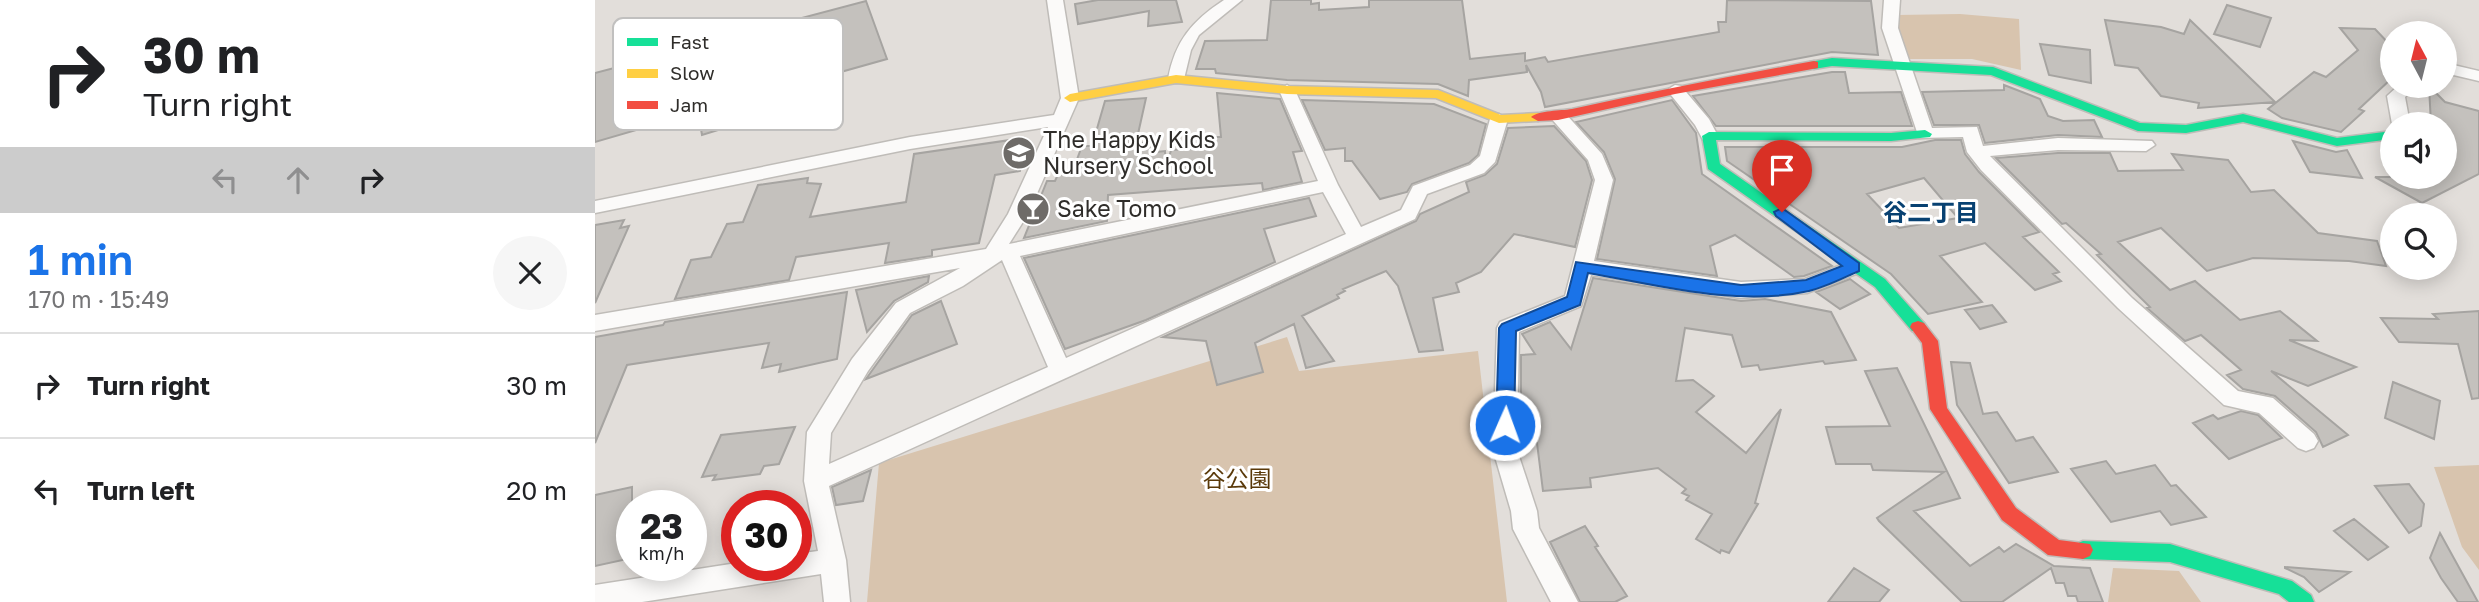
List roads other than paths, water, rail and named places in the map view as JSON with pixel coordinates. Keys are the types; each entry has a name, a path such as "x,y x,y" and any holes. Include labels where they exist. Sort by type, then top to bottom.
{"street":[{"path":"837,602 834,560 816,481 819,432 860,365 903,308 956,281 1000,253 1063,119 1070,98 1055,0"},
{"path":"1176,79 1181,48 1199,23 1234,0"},
{"path":"1892,0 1889,28 1925,134"},
{"path":"1070,98 1176,79 1287,90 1438,94 1499,119 1558,116 1675,90 1832,62 1993,71 2138,127 2186,129 2243,118 2337,142 2380,137"},
{"path":"2457,71 2479,76"},
{"path":"1287,90 1329,185 1357,237"},
{"path":"1675,90 1703,123 1709,136 1713,166 1830,246 1854,267 1880,284 1930,341 1940,409 2009,514 2055,549 2170,553 2285,586 2304,602"},
{"path":"1558,116 1596,158 1604,180 1574,301 1508,328 1505,450 1524,511 1526,530 1565,602"},
{"path":"595,207 910,143 1063,119"},
{"path":"816,481 1408,214 1420,190 1477,169 1489,158 1499,119"},
{"path":"1709,136 1786,138 1835,135 1882,138 1971,131 1976,152 2125,303 2232,399 2265,405 2306,441"},
{"path":"1976,152 2058,144 2146,145"},
{"path":"595,323 1000,253 1329,185"},
{"path":"1000,253 1061,370"},
{"path":"1582,266 1679,284 1741,290 1807,286 1854,267"},
{"path":"595,597 834,560"}],"place":[{"name":"The Happy Kids Nursery School","path":"1019,153"},
{"name":"Sake Tomo","path":"1033,209"}],"district":[{"name":"谷二丁目","path":"1931,213"}],"park label":[{"name":"谷公園","path":"1237,479"}]}
